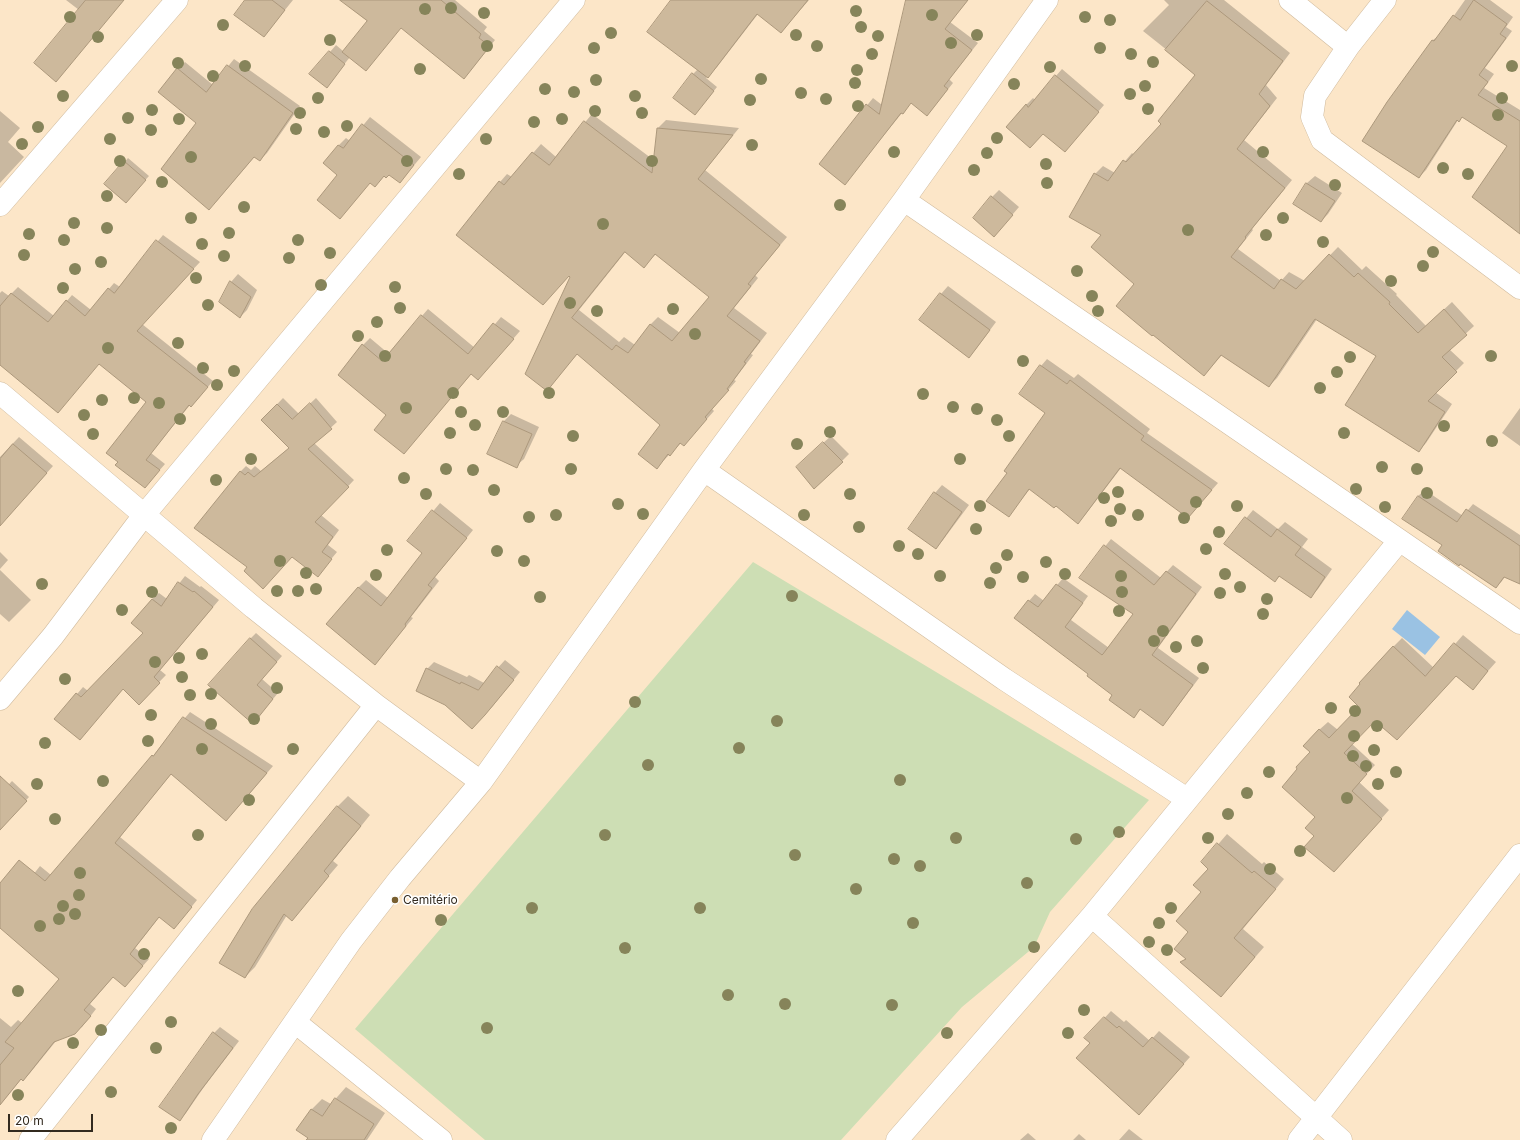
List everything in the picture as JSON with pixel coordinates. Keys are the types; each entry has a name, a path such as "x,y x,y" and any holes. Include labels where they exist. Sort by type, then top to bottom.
{"street":[{"path":"0,205 177,0"},
{"path":"0,699 53,636 144,515 574,0"},
{"path":"213,1140 352,941 395,884 481,782 704,470 904,200 1047,0"},
{"path":"1290,0 1348,47"},
{"path":"1385,0 1348,47 1315,96 1312,117 1322,140 1520,288"},
{"path":"904,200 1520,623"},
{"path":"0,393 254,608 376,704 481,782"},
{"path":"704,470 998,674 1186,799"},
{"path":"897,1140 1092,916 1186,799 1399,541"},
{"path":"30,1140 376,704"},
{"path":"1299,1140 1520,855"},
{"path":"1092,916 1341,1140"},
{"path":"296,1022 442,1140"}],"green space":[{"path":"753,562 1149,800 1050,912 1034,947 962,1007 841,1140 485,1140 355,1029"}],"water":[{"path":"1407,610 1440,637 1425,655 1392,629"}],"building":[{"path":"86,0 124,0 56,82 34,63"},
{"path":"245,0 272,0 285,10 264,37 234,15"},
{"path":"340,0 441,0 481,34 479,38 490,46 464,79 401,28 366,71 342,52 367,21"},
{"path":"671,0 808,0 781,33 757,14 708,78 647,32"},
{"path":"906,0 968,0 945,29 972,50 944,86 948,89 927,116 911,103 903,114 901,113 845,185 819,164 866,104 879,114"},
{"path":"1474,0 1507,24 1500,34 1506,38 1479,75 1488,82 1478,95 1520,121 1520,234 1472,197 1507,146 1462,117 1459,122 1457,120 1419,178 1362,141 1387,102 1432,40 1434,41 1453,15 1460,20"},
{"path":"1207,1 1283,61 1259,94 1270,106 1237,149 1285,188 1245,237 1246,238 1231,257 1274,289 1281,279 1296,289 1329,254 1354,277 1358,273 1390,302 1389,304 1418,333 1444,309 1467,335 1442,357 1457,372 1428,401 1445,412 1419,452 1345,405 1376,356 1315,319 1269,387 1221,355 1204,376 1116,306 1134,284 1091,247 1101,235 1069,217 1094,173 1108,181 1123,160 1126,162 1161,124 1158,121 1195,75 1165,50"},
{"path":"329,51 345,64 327,88 309,74"},
{"path":"227,65 293,113 260,161 254,157 209,210 161,169 196,123 158,92 177,68 206,92"},
{"path":"692,73 714,91 695,115 673,98"},
{"path":"1055,75 1099,112 1065,152 1043,134 1030,148 1006,127 1026,104 1028,107"},
{"path":"584,121 652,173 657,128 733,135 698,179 780,245 748,284 751,286 727,316 760,341 744,362 746,363 727,389 729,390 705,417 707,419 684,446 680,443 670,456 668,454 657,469 638,454 660,425 577,354 547,391 525,374 570,277 569,276 543,305 456,235 499,181 504,185 532,152 549,165","holes":["625,252 644,268 655,254 709,297 672,341 650,324 628,353 616,345 612,350 572,318"]},
{"path":"362,124 414,165 400,183 389,175 386,178 384,176 375,187 370,183 340,219 317,200 337,175 323,163 338,145 343,148"},
{"path":"124,161 146,180 126,203 104,184"},
{"path":"1306,183 1335,201 1321,222 1293,204"},
{"path":"991,196 1013,215 994,237 973,218"},
{"path":"156,240 194,269 137,331 208,387 191,407 189,405 146,460 160,470 145,488 115,465 118,462 106,453 146,402 99,364 58,413 0,365 0,306 11,293 48,322 66,300 85,316 108,288 114,293"},
{"path":"230,281 251,297 240,318 219,302"},
{"path":"940,293 990,330 969,358 919,320"},
{"path":"421,315 468,354 493,323 514,339 478,380 471,374 404,454 374,430 386,415 338,375 362,344 382,361"},
{"path":"1040,365 1067,384 1070,380 1144,436 1141,440 1212,490 1188,518 1120,468 1078,524 1056,506 1054,508 1029,489 1009,517 986,501 1007,473 1004,471 1045,413 1019,394"},
{"path":"310,403 332,429 308,449 349,487 315,522 333,537 322,552 332,559 318,577 292,557 263,589 244,571 247,567 194,528 240,471 245,475 248,472 254,477 289,448 261,420 277,404 292,419"},
{"path":"503,421 532,434 517,468 487,454"},
{"path":"823,442 843,462 814,489 796,467"},
{"path":"13,444 47,473 0,526 0,459"},
{"path":"934,492 962,512 936,549 908,529"},
{"path":"1418,496 1457,522 1466,509 1520,546 1520,584 1504,577 1496,588 1460,564 1459,566 1438,551 1442,545 1402,519"},
{"path":"432,510 467,538 428,585 432,588 405,624 406,626 375,665 326,624 358,587 381,606 422,553 407,541"},
{"path":"1245,517 1271,537 1277,529 1301,547 1295,555 1325,577 1311,598 1279,576 1275,582 1224,544"},
{"path":"1104,545 1154,585 1166,571 1196,594 1152,655 1193,685 1163,726 1140,709 1134,718 1109,700 1112,695 1087,676 1088,674 1014,618 1028,600 1038,607 1056,584 1083,603 1065,627 1102,655 1133,614 1079,578"},
{"path":"178,582 193,592 194,591 213,607 154,677 160,683 139,705 123,689 80,740 54,719 76,693 81,697 143,633 131,623 152,599 161,606"},
{"path":"250,638 277,662 257,685 273,699 253,724 208,685"},
{"path":"1454,643 1488,671 1473,690 1456,676 1397,740 1375,721 1344,753 1367,774 1352,791 1382,819 1334,872 1304,847 1314,836 1305,828 1315,817 1282,787 1297,769 1296,767 1310,752 1303,746 1319,729 1329,738 1359,707 1349,697 1360,684 1359,683 1393,646 1425,676"},
{"path":"497,666 514,680 472,729 445,705 416,691 426,668 460,684 461,682 478,690"},
{"path":"183,717 267,773 226,821 171,774 115,843 192,907 174,929 159,917 130,954 143,966 125,987 113,977 84,1010 91,1016 75,1034 54,1042 23,1081 21,1079 0,1105 0,1065 14,1048 5,1042 59,979 0,928 0,883 19,860 45,881 152,755 153,756"},
{"path":"0,776 27,801 0,830"},
{"path":"337,806 361,826 324,871 329,876 292,921 284,914 245,978 219,963 252,909"},
{"path":"1217,843 1252,873 1254,871 1276,889 1234,938 1255,957 1221,997 1180,962 1186,959 1174,949 1188,932 1176,921 1201,892 1193,885 1208,869 1201,862"},
{"path":"1104,1017 1117,1028 1119,1026 1143,1047 1152,1037 1184,1064 1139,1115 1076,1058 1090,1043 1084,1038"},
{"path":"213,1032 233,1048 198,1094 180,1121 159,1107"},
{"path":"335,1098 374,1124 364,1140 306,1140 308,1138 296,1130 311,1109 322,1116"}],"place":[{"name":"Cemitério","path":"395,900"}]}
